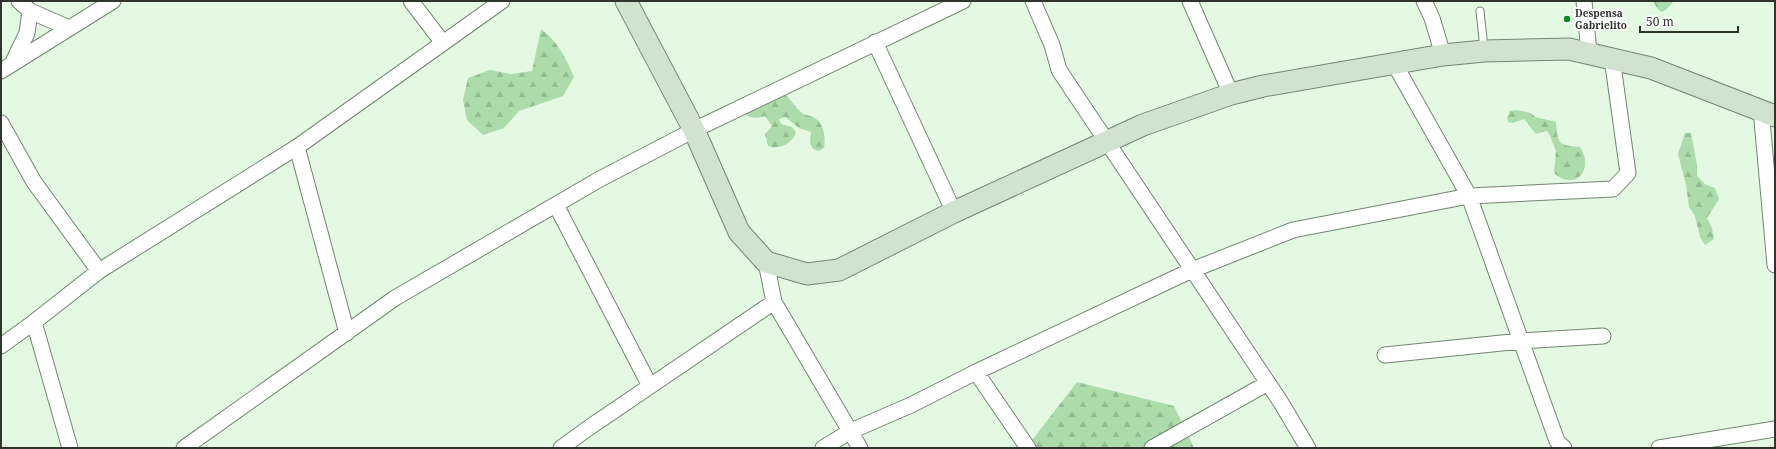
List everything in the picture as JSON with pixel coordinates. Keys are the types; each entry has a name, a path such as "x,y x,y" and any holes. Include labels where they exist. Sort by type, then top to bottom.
{"street":[{"path":"19,1 30,11 69,28"},
{"path":"1,71 113,1"},
{"path":"410,1 443,43"},
{"path":"1,346 99,271 297,147 502,1"},
{"path":"626,1 694,130 739,232 766,262 774,302 860,448"},
{"path":"184,448 395,298 600,179 694,130 963,1"},
{"path":"1033,1 1052,45 1059,70 1268,383 1308,448"},
{"path":"1190,1 1231,94"},
{"path":"1424,1 1432,18 1443,55"},
{"path":"1584,1 1589,52"},
{"path":"14,62 27,33 30,11"},
{"path":"875,42 954,212"},
{"path":"766,262 807,274 838,270 954,212 1143,125 1231,94 1263,86 1443,55 1484,51 1569,49 1589,52 1651,68 1768,113 1775,266"},
{"path":"823,448 851,431 911,405 976,372 1192,270 1270,239 1306,227 1469,196 1613,189 1628,173 1612,58"},
{"path":"1394,64 1469,196 1557,441 1564,448"},
{"path":"1,123 34,182 99,271"},
{"path":"297,147 347,333"},
{"path":"556,205 650,386"},
{"path":"561,448 774,302"},
{"path":"34,322 70,448"},
{"path":"1385,355 1521,341 1603,336"},
{"path":"976,372 1028,448"},
{"path":"1152,448 1268,383"},
{"path":"1659,448 1775,430"}],"lane":[{"path":"1480,11 1484,51"}],"green space":[{"path":"1653,1 1674,1 1666,10 1661,12"},
{"path":"541,29 552,39 561,51 574,77 563,96 519,111 504,128 483,135 467,120 463,100 468,78 490,70 511,74 532,71"},
{"path":"781,93 789,98 802,113 817,119 822,126 825,140 824,148 819,151 813,149 810,143 811,132 799,128 785,117 779,119 781,124 792,127 796,132 794,136 785,145 776,147 768,146 765,134 772,126 765,116 755,118 747,116 745,114 746,109"},
{"path":"1516,110 1531,113 1535,117 1556,122 1560,142 1567,145 1580,147 1584,156 1584,170 1580,176 1569,180 1554,173 1556,151 1547,131 1536,134 1524,119 1513,123 1508,122 1507,117 1510,111"},
{"path":"1685,133 1691,133 1697,165 1697,176 1705,184 1715,188 1719,199 1707,218 1712,228 1714,239 1705,245 1700,237 1695,216 1689,207 1686,185 1678,154"},
{"path":"1077,382 1174,406 1194,448 1026,448"}],"place":[{"name":"Despensa Gabrielito","path":"1567,19"}]}
